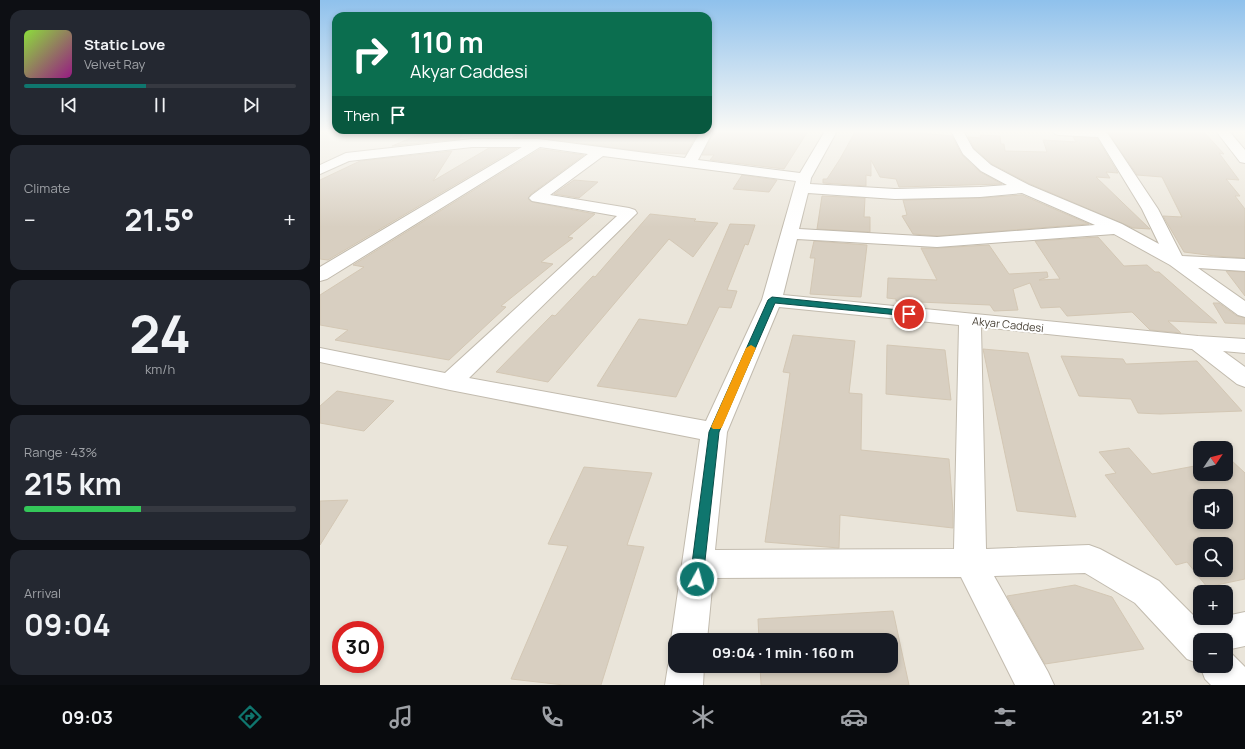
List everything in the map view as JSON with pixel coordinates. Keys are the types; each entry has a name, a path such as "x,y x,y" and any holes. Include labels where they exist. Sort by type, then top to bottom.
{"street":[{"path":"320,170 334,163"},
{"path":"320,275 504,163"},
{"path":"450,382 629,213 537,198 585,163"},
{"path":"694,163 803,183 895,194 980,192 1024,188"},
{"path":"690,633 714,432 772,300 803,183 814,163"},
{"path":"981,163 986,168 1024,188 1116,228 1176,261 1245,311"},
{"path":"1121,163 1150,209 1176,261"},
{"path":"790,234 937,242 1116,228"},
{"path":"1176,261 1245,265"},
{"name":"Akyar Caddesi","path":"772,300 1198,343 1245,346"},
{"path":"970,320 970,563 1035,685"},
{"path":"1198,343 1245,379"},
{"path":"320,355 450,382 714,432"},
{"path":"699,564 970,563 1089,559 1147,592 1193,640"},
{"path":"1232,633 1245,629"},
{"path":"684,685 685,673"},
{"path":"1225,673 1236,685"}],"shaded area":[{"path":"320,163 1245,163 1245,685 320,685"}],"building":[{"path":"356,163 444,163 433,181 464,163 492,163 328,260 320,259 320,180"},
{"path":"517,163 573,163 531,194 528,199 532,202 595,214 568,237 573,238 541,262 553,264 501,306 506,307 449,360 335,340 348,330 320,325 320,295 364,267 353,265"},
{"path":"734,163 788,163 784,169"},
{"path":"837,163 871,163 871,176 866,175 866,186 823,183 823,179 827,179"},
{"path":"873,163 970,163 980,172 1002,184 899,187 896,179 880,177"},
{"path":"991,163 1112,163 1118,173 1106,172 1110,178 1096,177 1150,229 1133,228 1030,184"},
{"path":"1129,163 1226,163 1239,180 1226,179 1240,196 1235,196 1245,209 1245,258 1184,252 1163,216 1182,217 1162,177 1137,175"},
{"path":"742,175 777,180 769,192 733,189"},
{"path":"574,180 598,182 579,198 554,194"},
{"path":"1022,195 1089,224 937,236 913,234 902,216 907,215 903,200 980,198"},
{"path":"822,196 865,198 864,217 870,217 870,232 817,229"},
{"path":"650,214 718,223 693,257 669,239 548,382 496,372 552,315 555,316 593,276 595,277"},
{"path":"730,224 755,225 748,245 745,244 727,290 737,291 731,308 719,307 676,397 597,386 639,319 687,325"},
{"path":"1098,237 1124,266 1147,265 1155,272 1159,272 1217,323 1168,321 1181,333 1150,330 1132,312 1067,316 1060,307 1041,308 1030,283 1013,289 1018,310 994,311 990,305 896,301 896,299 887,298 888,278 937,280 921,248 989,245 1009,274 1047,272 1048,277 1039,280 1060,279 1035,241"},
{"path":"814,241 867,245 861,297 810,294 815,258 810,258"},
{"path":"1226,271 1245,272 1245,296"},
{"path":"1213,303 1219,303 1237,316 1245,318 1245,324 1225,323"},
{"path":"793,335 855,341 849,393 862,394 861,450 949,459 953,528 840,515 839,548 765,542 790,373 783,372"},
{"path":"887,345 945,350 951,400 886,394"},
{"path":"983,349 1028,353 1076,517 1017,511"},
{"path":"1061,356 1123,359 1126,364 1197,361 1242,411 1160,414 1138,413 1131,399 1079,396"},
{"path":"337,391 394,401 364,431 320,423 320,406"},
{"path":"1129,448 1152,474 1193,466 1193,481 1233,481 1233,462 1245,473 1245,579 1216,585 1205,585 1199,577 1233,577 1233,537 1193,537 1193,570 1187,562 1176,565 1105,475 1116,473 1099,452"},
{"path":"584,467 652,473 627,545 644,547 601,685 564,685 511,679 568,546 548,544"},
{"path":"348,500 320,545 320,501"},
{"path":"1075,585 1112,597 1144,649 1045,664 1007,596"},
{"path":"893,611 898,633 759,633 758,619"},
{"path":"898,634 909,685 761,685 760,673 898,673"}],"slow traffic":[{"path":"717,427 751,348"}],"route":[{"path":"697,579 714,432 772,300 909,314"}]}
